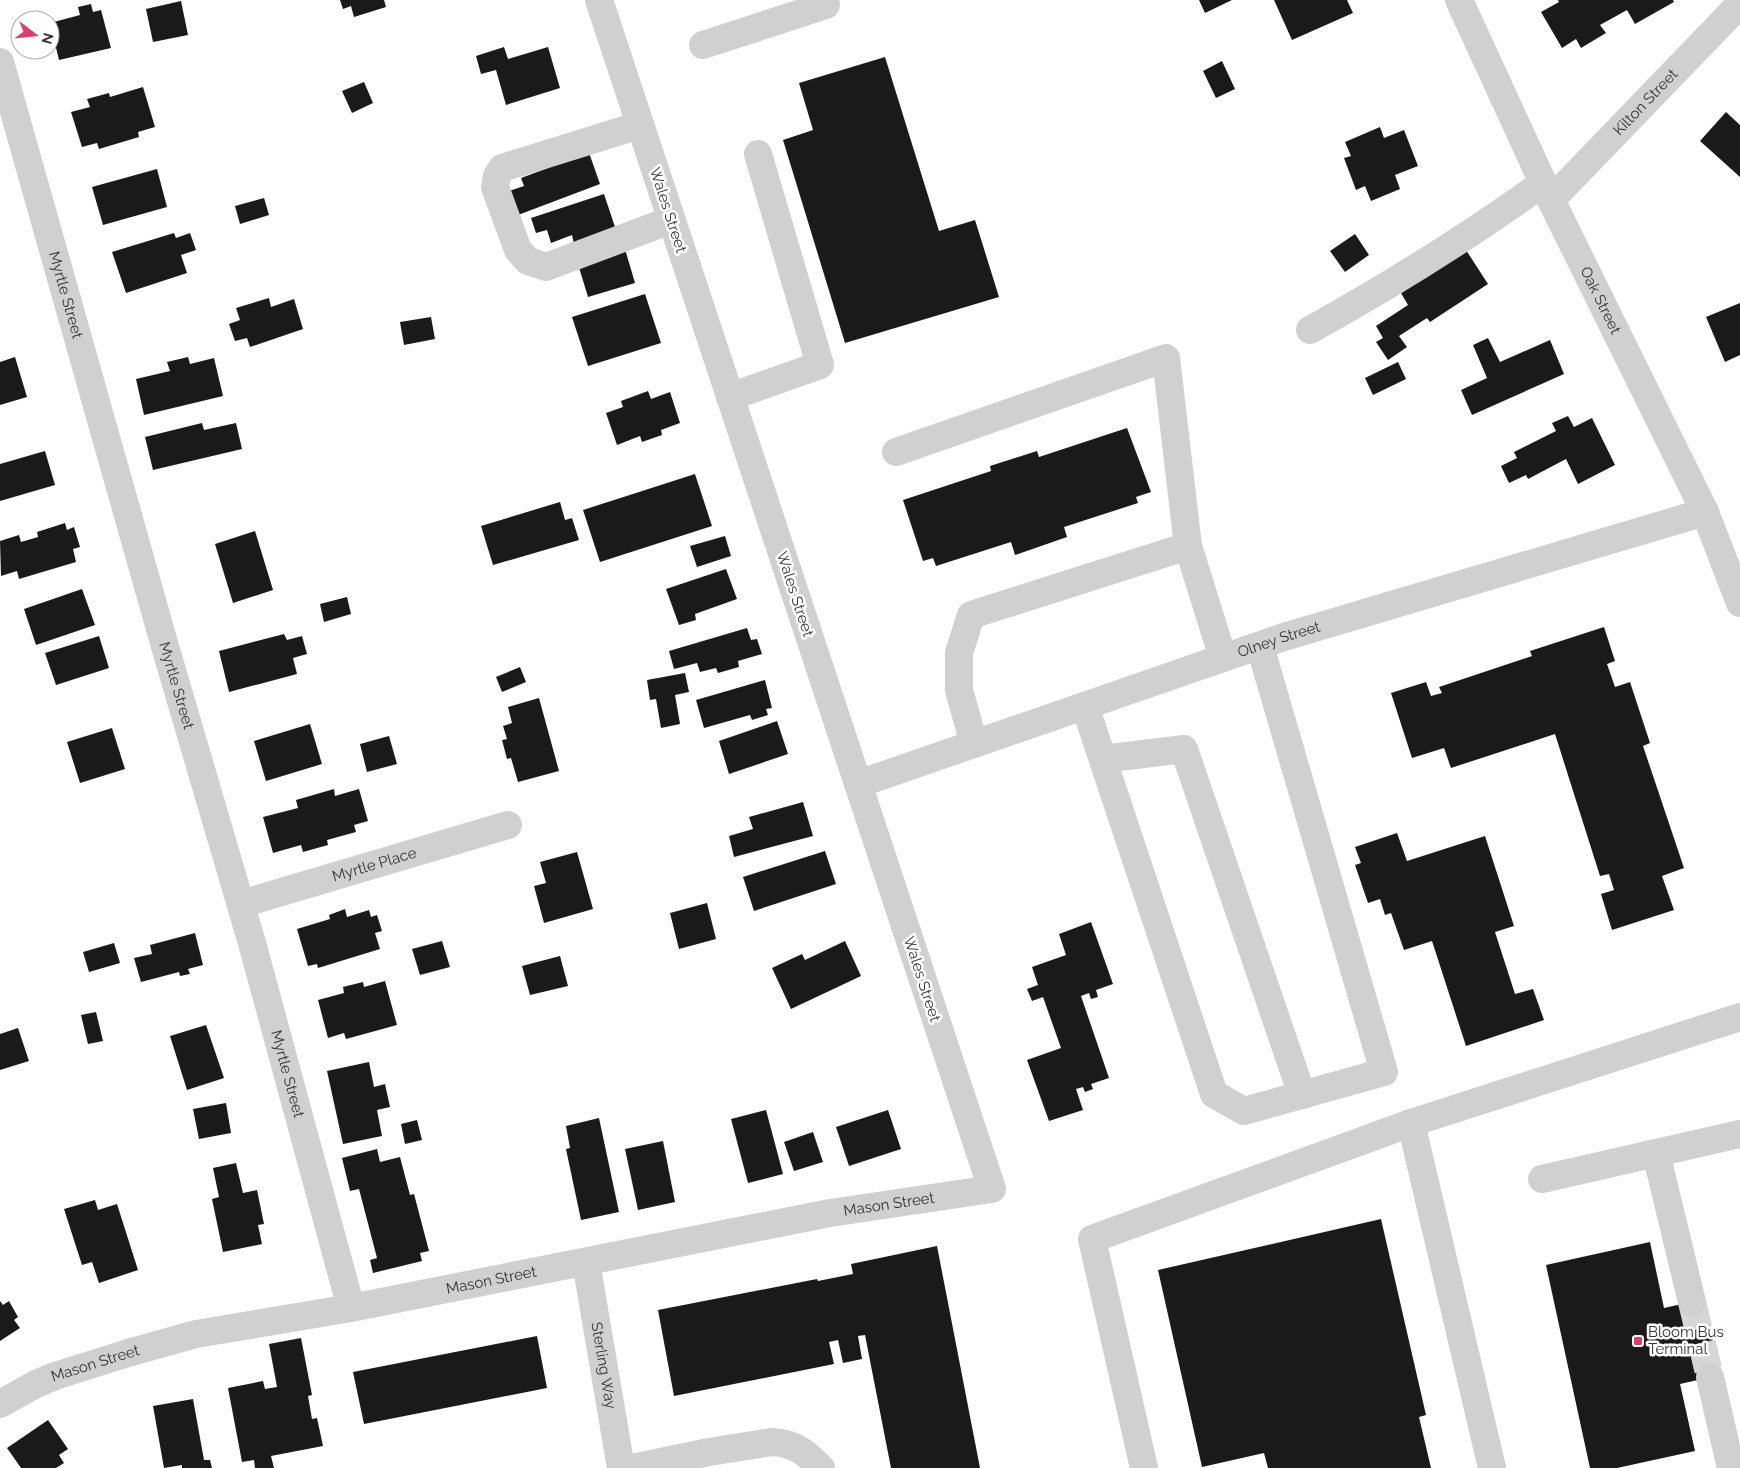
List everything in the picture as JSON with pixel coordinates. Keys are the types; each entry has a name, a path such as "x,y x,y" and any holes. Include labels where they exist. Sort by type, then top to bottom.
{"street":[{"name":"Wales Street","path":"599,0 992,1189"},
{"path":"703,45 826,5 825,0"},
{"name":"Oak Street","path":"1459,0 1547,192 1705,512 1740,603"},
{"name":"Kilton Street","path":"1310,330 1376,294 1487,223 1547,192 1740,4"},
{"name":"Myrtle Street","path":"0,62 156,615 241,904 350,1308"},
{"path":"640,125 502,168 496,176 495,187 518,250 528,261 546,267 672,220"},
{"path":"730,397 820,364 758,154"},
{"path":"896,452 1166,358 1188,546 1224,658"},
{"name":"Olney Street","path":"858,784 1260,646 1705,512"},
{"path":"974,744 959,690 958,652 971,615 1188,546"},
{"path":"1085,706 1214,1094 1244,1110 1384,1072 1260,646"},
{"path":"1103,759 1184,749 1302,1095"},
{"name":"Myrtle Place","path":"241,904 508,825"},
{"path":"1144,1468 1092,1239 1411,1123 1740,1018"},
{"path":"1411,1123 1492,1468"},
{"path":"1542,1179 1740,1134"},
{"path":"1656,1153 1692,1302"},
{"name":"Mason Street","path":"0,1404 55,1376 196,1334 350,1308 830,1213 992,1189"},
{"name":"Sterling Way","path":"586,1262 621,1468"},
{"path":"1710,1377 1731,1468"},
{"path":"632,1468 710,1460 772,1442 783,1443 801,1450 821,1468"}],"building":[{"path":"340,0 384,0 386,7 354,17 351,6 343,9"},
{"path":"1199,0 1232,0 1205,13"},
{"path":"1274,0 1347,0 1353,13 1292,40"},
{"path":"1558,0 1673,0 1674,2 1635,24 1627,10 1600,25 1606,33 1581,48 1576,39 1562,48 1541,12 1559,2"},
{"path":"181,1 188,35 153,42 146,9"},
{"path":"91,4 93,12 101,10 111,48 60,60 60,20 80,15 78,7"},
{"path":"504,47 508,59 548,47 560,88 506,105 496,70 481,74 476,56"},
{"path":"885,57 939,231 975,220 999,297 845,343 783,140 813,130 799,83"},
{"path":"1222,61 1235,89 1216,98 1203,71"},
{"path":"364,82 373,103 352,113 342,91"},
{"path":"143,87 155,127 138,132 139,137 99,149 97,143 82,147 71,112 90,107 87,99 109,93 110,97"},
{"path":"1726,112 1740,125 1740,177 1700,141"},
{"path":"1380,127 1384,138 1404,130 1418,166 1395,175 1400,189 1371,201 1365,186 1356,190 1344,158 1351,156 1345,142"},
{"path":"587,147 600,184 518,215 509,191 524,186 521,178 548,168"},
{"path":"157,169 167,207 103,225 92,187"},
{"path":"604,194 616,230 574,244 572,235 551,243 547,230 536,233 531,218"},
{"path":"264,198 269,215 240,224 235,206"},
{"path":"174,233 176,238 190,233 196,250 181,255 187,273 126,293 112,252"},
{"path":"1355,234 1369,255 1345,272 1330,251"},
{"path":"625,249 635,283 588,297 578,264"},
{"path":"1466,250 1488,284 1430,322 1427,318 1399,336 1407,347 1388,360 1376,342 1383,338 1376,326 1408,305 1401,293"},
{"path":"645,294 661,343 588,366 572,317"},
{"path":"269,298 271,307 294,299 303,329 250,347 247,338 235,341 229,324 240,320 236,308"},
{"path":"1740,303 1740,355 1725,362 1706,317"},
{"path":"431,317 435,339 404,345 400,322"},
{"path":"1488,338 1500,362 1550,340 1564,374 1472,415 1461,390 1487,378 1473,345"},
{"path":"15,357 27,397 0,405 0,362"},
{"path":"188,357 190,364 214,358 223,396 144,415 136,379 170,371 167,362"},
{"path":"1398,362 1406,379 1373,395 1365,378"},
{"path":"648,391 651,399 670,392 680,423 661,430 662,435 642,442 640,436 617,445 606,413 623,407 621,401"},
{"path":"1568,416 1574,427 1592,418 1615,465 1578,484 1566,459 1528,479 1526,475 1509,483 1501,466 1517,458 1514,452 1556,431 1552,423"},
{"path":"202,423 204,430 236,423 242,449 153,470 145,437"},
{"path":"1127,428 1151,492 1136,497 1138,503 1064,527 1067,537 1015,555 1011,542 936,566 933,558 923,561 903,500 991,471 990,466 1037,451 1039,457"},
{"path":"45,451 55,485 0,501 0,464"},
{"path":"695,474 712,526 600,562 583,510"},
{"path":"560,502 565,520 572,518 579,540 493,565 481,526"},
{"path":"65,523 67,530 74,527 80,547 73,549 76,562 19,579 17,571 1,576 0,541 19,535 21,542 38,537 37,532"},
{"path":"255,531 273,590 233,603 215,544"},
{"path":"725,536 731,556 697,567 690,546"},
{"path":"726,569 737,599 695,614 696,620 679,625 666,589"},
{"path":"82,589 95,625 36,645 24,609"},
{"path":"347,597 351,614 324,622 320,604"},
{"path":"1604,627 1615,661 1607,664 1615,687 1630,682 1650,743 1643,746 1684,868 1662,876 1674,910 1612,930 1601,894 1614,890 1609,874 1600,876 1555,734 1451,768 1444,748 1412,758 1391,693 1426,682 1431,696 1442,693 1439,687 1532,656 1530,651"},
{"path":"747,628 751,640 757,639 762,654 738,661 739,667 718,673 716,668 700,672 697,663 674,669 669,651"},
{"path":"284,634 287,640 302,636 307,654 293,658 297,674 229,692 219,651"},
{"path":"99,636 109,668 56,685 45,653"},
{"path":"520,667 526,682 502,692 496,677"},
{"path":"685,673 689,692 675,695 680,724 661,728 656,699 650,700 647,680"},
{"path":"765,680 772,708 766,709 768,715 752,720 750,715 704,728 696,700"},
{"path":"539,698 559,771 518,782 511,758 507,759 502,740 507,739 503,726 512,723 508,707"},
{"path":"777,721 788,754 729,774 719,741"},
{"path":"310,724 322,764 266,781 254,741"},
{"path":"112,728 125,769 80,783 67,742"},
{"path":"389,736 397,764 367,772 360,744"},
{"path":"334,789 335,796 359,789 368,821 354,825 356,832 327,840 328,845 303,852 301,845 273,853 263,817 298,808 296,800"},
{"path":"803,802 813,836 734,857 729,836 753,829 749,817"},
{"path":"1397,833 1407,861 1485,836 1514,926 1495,932 1515,994 1533,989 1544,1020 1466,1046 1432,941 1404,950 1391,913 1385,915 1380,899 1368,903 1355,865 1361,863 1355,847"},
{"path":"825,851 836,884 754,911 743,877"},
{"path":"577,852 593,909 544,923 534,886 546,883 540,862"},
{"path":"707,903 716,939 679,949 670,913"},
{"path":"345,909 347,917 369,910 371,917 377,915 382,931 375,933 380,949 318,968 317,964 308,966 297,929 330,919 329,915"},
{"path":"1091,922 1113,984 1096,990 1098,997 1091,999 1089,993 1081,996 1109,1078 1091,1084 1093,1089 1085,1092 1083,1087 1076,1089 1083,1110 1049,1121 1027,1060 1061,1048 1043,997 1032,1001 1027,989 1038,985 1032,967 1066,955 1059,934"},
{"path":"195,933 203,965 188,969 190,974 180,976 179,972 141,982 134,958 152,954 150,945"},
{"path":"442,941 450,967 420,975 412,949"},
{"path":"845,941 861,976 791,1009 772,968 802,954 805,960"},
{"path":"114,943 120,963 89,972 83,952"},
{"path":"560,956 568,986 530,995 522,966"},
{"path":"385,981 397,1025 346,1039 344,1033 328,1038 318,1000 344,993 343,987 363,982 364,987"},
{"path":"96,1012 103,1041 88,1044 81,1015"},
{"path":"206,1025 224,1078 187,1090 170,1036"},
{"path":"18,1028 29,1061 0,1070 0,1034"},
{"path":"369,1062 374,1087 385,1084 390,1107 377,1110 382,1136 343,1144 327,1071"},
{"path":"226,1103 231,1133 199,1139 193,1109"},
{"path":"766,1110 783,1174 748,1183 731,1119"},
{"path":"888,1110 901,1149 849,1166 836,1127"},
{"path":"599,1118 619,1212 581,1220 566,1149 570,1148 566,1126"},
{"path":"417,1120 422,1140 405,1144 401,1124"},
{"path":"813,1132 823,1162 794,1171 784,1142"},
{"path":"663,1141 675,1202 638,1210 625,1149"},
{"path":"377,1149 380,1162 400,1157 410,1195 414,1194 429,1251 420,1253 422,1261 373,1273 370,1260 377,1258 359,1189 350,1191 342,1158"},
{"path":"236,1163 243,1193 257,1190 264,1224 258,1225 262,1244 223,1252 212,1199 219,1197 213,1168"},
{"path":"95,1200 98,1210 117,1204 138,1270 99,1283 92,1262 82,1265 64,1209"},
{"path":"1381,1219 1426,1415 1419,1417 1431,1468 1268,1468 1264,1453 1202,1467 1158,1270"},
{"name":"Bloom Bus Terminal","path":"1650,1242 1664,1308 1704,1299 1720,1375 1680,1384 1695,1451 1617,1468 1590,1468 1546,1265"},
{"path":"937,1246 980,1468 891,1468 865,1335 858,1336 862,1359 843,1363 838,1340 829,1342 834,1364 674,1396 658,1310 817,1279 818,1281 853,1274 851,1264"},
{"path":"0,1301 3,1305 9,1301 18,1317 14,1320 20,1328 0,1341"},
{"path":"537,1336 547,1388 364,1424 353,1372"},
{"path":"301,1338 312,1395 308,1396 312,1419 317,1418 323,1446 271,1456 274,1468 255,1468 254,1460 242,1462 228,1388 263,1381 265,1389 277,1387 269,1344"},
{"path":"193,1399 204,1460 210,1460 212,1468 182,1468 182,1465 164,1468 153,1406"},
{"path":"48,1420 68,1449 59,1455 64,1463 56,1468 21,1468 7,1448"}],"tunnel":[{"path":"1692,1302 1710,1377"}],"place":[{"name":"Bloom Bus Terminal","path":"1638,1341"}]}
